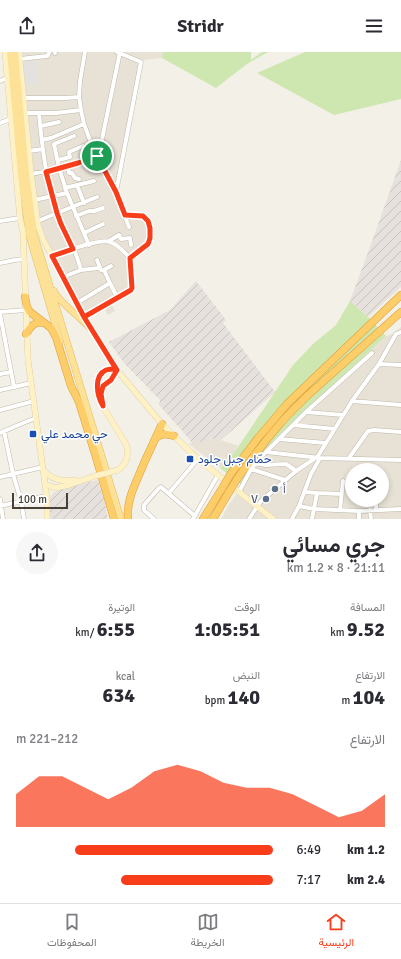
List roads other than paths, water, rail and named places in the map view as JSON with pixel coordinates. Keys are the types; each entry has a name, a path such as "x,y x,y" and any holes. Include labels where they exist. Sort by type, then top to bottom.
{"highway":[{"path":"213,519 226,489 230,475 258,438 287,404 401,295"},
{"path":"25,297 27,307 30,312 51,328 56,337 71,386 79,402 114,519"},
{"path":"203,519 226,489 237,479 278,425 308,395 401,312"},
{"path":"26,334 36,322 46,324"},
{"path":"128,519 128,505 130,497 162,424"},
{"path":"155,438 163,434 174,436"}],"main road":[{"path":"4,52 29,235 79,402"},
{"path":"10,52 14,120 14,151 20,218 23,232 28,360 45,483 47,519"},
{"path":"15,52 26,173 34,234 122,519"},
{"path":"20,52 31,174 38,221 43,239 84,317 116,370 162,424 198,458 273,519"},
{"path":"46,271 57,296 91,329"},
{"path":"45,483 53,487 69,485 118,470 126,461 128,454 126,444 103,406 98,396 97,387 102,373 106,370 116,370"},
{"path":"103,406 101,394 103,386 111,380 116,370"},
{"path":"111,380 126,381"},
{"path":"43,468 50,476 58,479 69,481 86,479"},
{"path":"45,483 58,479"},
{"path":"46,498 52,491 60,487"}],"street":[{"path":"20,59 47,56 49,52"},
{"path":"84,52 80,75 79,97 84,124 93,148 116,192 129,227"},
{"path":"97,156 101,144 119,52 141,62 116,192"},
{"path":"0,81 7,78"},
{"path":"24,98 79,97"},
{"path":"26,113 81,110"},
{"path":"40,113 46,172 52,196 61,224 81,270"},
{"path":"0,123 14,120"},
{"path":"41,126 59,122"},
{"path":"42,140 51,138 84,124"},
{"path":"74,136 54,144 66,190 89,244"},
{"path":"58,160 70,157 69,152 83,146"},
{"path":"29,151 43,149"},
{"path":"31,174 46,172 68,166 97,156"},
{"path":"68,166 69,173 72,173 74,178 79,179"},
{"path":"34,200 52,196 77,185 94,181"},
{"path":"77,185 84,203"},
{"path":"38,221 97,197"},
{"path":"76,216 89,211 94,212 103,208"},
{"path":"125,215 143,216 148,221 150,228 150,238 148,244 130,258"},
{"path":"0,221 20,218"},
{"path":"84,233 103,224"},
{"path":"52,256 89,244 109,241 119,235 121,239 130,238 131,245"},
{"path":"84,317 132,289 130,258 121,248 109,241"},
{"path":"0,263 24,259"},
{"path":"97,260 99,268"},
{"path":"104,270 111,266"},
{"path":"63,277 81,270 99,268 100,270 104,270 117,297"},
{"path":"77,303 110,283"},
{"path":"14,387 0,313 26,310"},
{"path":"292,519 326,443 352,401 379,364 396,334 401,332"},
{"path":"239,492 251,469 279,438 372,353"},
{"path":"379,364 401,365"},
{"path":"0,374 11,372"},
{"path":"0,390 31,383"},
{"path":"0,410 34,401"},
{"path":"352,401 401,405"},
{"path":"306,412 343,415"},
{"path":"24,519 21,501 2,432 36,418"},
{"path":"293,425 335,430"},
{"path":"349,458 368,431 401,432"},
{"path":"279,438 326,443"},
{"path":"266,452 318,458 401,460"},
{"path":"169,493 198,458"},
{"path":"249,519 261,501 296,471 318,458"},
{"path":"256,463 265,465 286,464 296,471"},
{"path":"0,477 43,468"},
{"path":"251,469 285,480"},
{"path":"154,519 144,510 144,506 160,487 169,493 194,517 218,475"},
{"path":"340,510 343,481"},
{"path":"305,492 342,494"},
{"path":"312,519 316,493"},
{"path":"1,506 21,501 46,498"},
{"path":"0,499 3,519"},
{"path":"299,506 359,511 401,509"},
{"path":"370,510 370,519"},
{"path":"359,511 359,519"}],"place":[{"name":"حي محمد علي","path":"33,434"},
{"name":"حمّام جبل جلود","path":"190,459"},
{"name":"أ","path":"275,489"},
{"name":"V","path":"266,499"}]}
